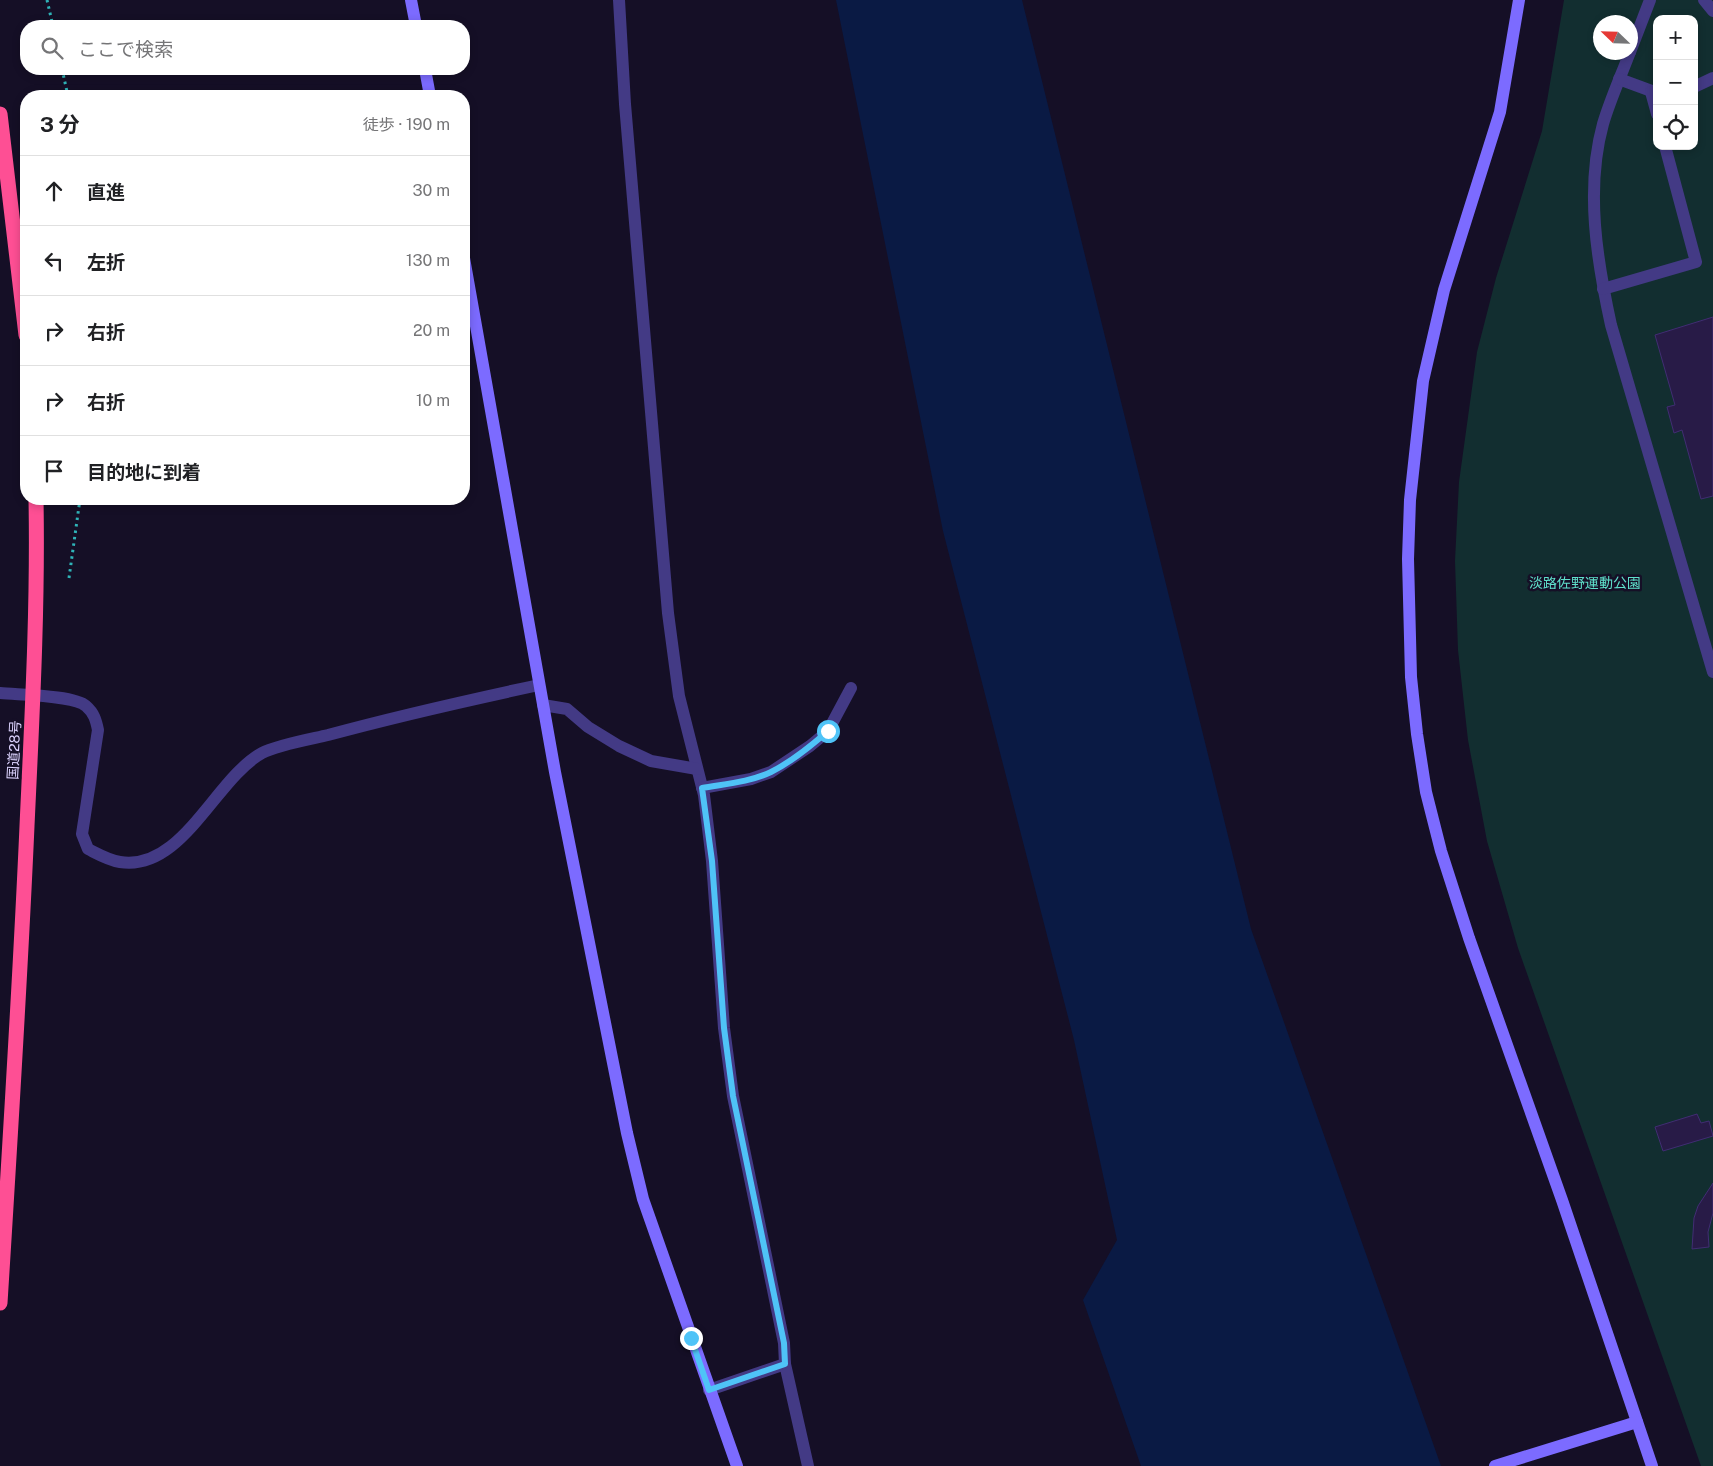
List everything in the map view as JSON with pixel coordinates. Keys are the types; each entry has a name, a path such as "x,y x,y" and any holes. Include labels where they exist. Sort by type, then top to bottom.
{"highway":[{"path":"0,114 20,284"},
{"name":"国道28号","path":"0,1303 22,942 33,696 37,564 36,505"}],"street":[{"path":"411,0 415,20"},
{"path":"618,0 668,613 678,696 702,788 712,861 724,1028 733,1096 784,1343 785,1364 808,1466"},
{"path":"1519,0 1500,112 1444,290 1423,382 1408,560 1411,676 1417,734 1425,782 1441,851 1468,938 1562,1200 1652,1466"},
{"path":"1638,31 1650,0"},
{"path":"1704,0 1713,11"},
{"path":"1627,60 1603,125 1597,164 1596,243 1611,325 1713,672"},
{"path":"425,75 429,90"},
{"path":"1698,85 1713,78"},
{"path":"1619,80 1653,92"},
{"path":"1603,289 1696,262 1666,150"},
{"path":"470,292 543,705 598,994 629,1143 643,1198 737,1466"},
{"path":"0,693 58,698 85,704 95,715 98,730 82,834 88,848 121,862 146,859 161,854 175,844 234,775 263,752 415,712 540,686"},
{"path":"702,788 751,779 771,772 810,746 828,731 851,688"},
{"path":"543,705 567,709 604,736 651,761 697,769"},
{"path":"709,1390 785,1364"},
{"path":"1495,1466 1637,1422"}],"path":[{"path":"47,0 52,20"},
{"path":"63,75 67,90"},
{"path":"69,578 79,505"}],"green space":[{"name":"淡路佐野運動公園","path":"1564,0 1713,0 1713,1466 1701,1466 1518,948 1487,841 1468,740 1458,650 1455,561 1459,482 1477,352 1496,278 1542,131"}],"water":[{"path":"836,0 1022,0 1251,929 1441,1466 1141,1466 1083,1300 1117,1240 1074,1040 943,531"}],"building":[{"path":"1713,317 1713,496 1701,499 1682,430 1674,433 1667,407 1675,405 1655,335"},
{"path":"1697,1114 1701,1123 1709,1121 1713,1136 1663,1151 1655,1127"},
{"path":"1713,1183 1713,1213 1708,1232 1709,1247 1692,1249 1694,1218 1698,1206"}],"route":[{"path":"691,1338 709,1390 785,1364 784,1343 733,1096 724,1028 712,861 702,788 751,779 771,772 810,746 828,731"}]}
